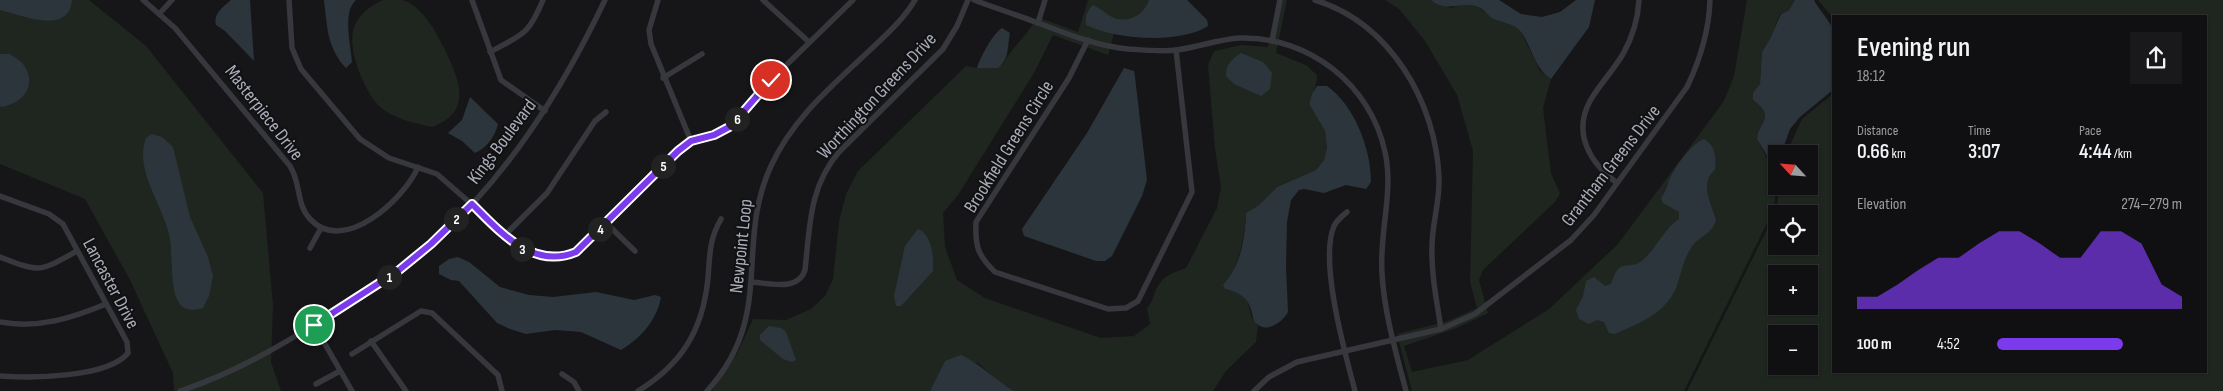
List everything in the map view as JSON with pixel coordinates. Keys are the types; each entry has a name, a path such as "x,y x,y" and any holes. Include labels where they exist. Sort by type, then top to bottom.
{"street":[{"name":"Masterpiece Drive","path":"143,0 160,13 212,70 290,166 297,181 303,209 311,220 321,228"},
{"path":"160,13 172,0"},
{"path":"289,0 292,48 301,69 367,145 389,158 438,174 524,250 562,257 576,252 691,141 714,135 731,126 771,80 853,0"},
{"path":"472,0 501,80 545,111"},
{"path":"490,52 528,30 543,0"},
{"name":"Kings Boulevard","path":"180,391 233,372 314,325 398,271 431,244 498,176 545,111 605,0"},
{"path":"658,0 649,30 651,44 663,78 691,141"},
{"path":"763,0 808,42"},
{"name":"Newpoint Loop","path":"707,391 727,367 737,348 748,313 752,282 756,211 762,188 780,148 804,114 895,26 915,0"},
{"name":"Worthington Greens Drive","path":"752,282 789,285 802,277 805,270 812,206 818,184 827,168 839,152 943,49 957,26 968,0"},
{"path":"974,0 1071,36 1123,48 1176,50 1228,39 1246,38 1272,41 1312,55 1338,73 1358,93 1377,126 1387,169 1382,272 1393,338 1406,391"},
{"path":"1038,23 1045,0"},
{"path":"1272,41 1280,0"},
{"path":"1315,0 1357,20 1379,38 1399,61 1413,83 1428,118 1439,179 1432,246 1441,329"},
{"path":"1617,183 1601,170 1589,154 1584,137 1584,118 1591,99 1626,47 1636,20 1638,0"},
{"name":"Grantham Greens Drive","path":"1254,391 1270,377 1297,362 1393,338 1441,329 1475,314 1571,240 1594,215 1687,88 1702,49 1707,29 1710,0"},
{"name":"Brookfield Greens Circle","path":"1088,40 1069,78 976,222 975,244 985,262 995,272 1108,308 1126,308 1138,301 1192,192 1176,50"},
{"path":"663,78 702,54"},
{"path":"505,235 547,193 594,121 606,112"},
{"path":"310,248 321,228 342,232 360,226 407,188 418,167"},
{"name":"Lancaster Drive","path":"0,196 49,214 63,224 127,342 128,353 121,361 88,371 56,376 0,376"},
{"path":"1347,212 1334,227 1331,248 1335,310 1355,391"},
{"path":"641,390 665,371 677,358 689,344 697,328 704,307 712,234 721,219"},
{"path":"606,223 636,251"},
{"path":"0,256 37,269 48,266 77,251"},
{"path":"0,322 36,325 74,317 106,304"},
{"path":"352,354 420,311 432,313 498,375 502,391"},
{"path":"314,325 352,391"},
{"path":"371,341 406,391"},
{"path":"316,384 340,371"},
{"path":"562,374 574,382 579,391"}],"shaded area":[{"path":"0,0 89,0 146,46 263,193 273,305 271,362 281,391 174,391 173,373 130,280 85,199 0,164"},
{"path":"0,0 72,0 69,11 62,17 53,20 43,20 31,19 0,10"},
{"path":"231,0 250,0 254,61 225,31 216,25 217,14"},
{"path":"324,0 356,0 349,12 349,38 352,62 346,68 331,45"},
{"path":"383,0 402,0 416,7 437,34 454,70 458,82 458,103 454,112 445,120 432,127 404,120 379,106 362,79 352,44 355,25 360,16"},
{"path":"1088,0 1187,0 1207,20 1208,26 1186,35 1174,37 1138,37 1114,34 1108,55 1053,35 1034,73 958,195 943,213 945,247 957,280 985,298 1101,338 1134,336 1150,324 1147,308 1160,282 1186,268 1217,208 1221,187 1215,149 1208,65 1214,51 1241,45 1268,47 1277,0 1287,0 1276,53 1306,65 1317,75 1309,104 1325,131 1327,148 1324,160 1316,170 1277,187 1259,205 1246,213 1240,252 1234,271 1225,289 1242,296 1249,305 1251,315 1258,325 1256,342 1226,371 1213,391 1014,391 998,381 978,363 945,361 930,391 712,391 737,354 753,319 786,320 811,309 825,296 833,279 839,222 846,194 858,171 966,66 977,68 1002,65 1037,17 1078,32"},
{"path":"1149,0 1187,0 1207,20 1208,26 1181,36 1148,38 1114,34 1086,25 1087,14 1093,5 1110,16 1122,20 1133,17 1143,11"},
{"path":"1385,0 1431,0 1451,8 1465,4 1478,7 1493,18 1508,22 1520,30 1540,71 1551,79 1543,108 1551,173 1560,194 1555,202 1483,270 1479,280 1488,313 1457,328 1404,346 1412,372 1468,360 1549,309 1618,244 1724,101 1734,76 1747,0 1795,0 1789,10 1780,14 1770,40 1762,52 1760,84 1753,100 1764,111 1764,120 1757,139 1768,161 1768,195 1775,195 1774,205 1768,205 1768,221 1684,391 1412,391 1397,334 1448,321 1477,308 1470,282 1473,151 1457,95 1425,41 1399,9"},
{"path":"1431,0 1499,0 1521,14 1542,17 1560,12 1576,0 1595,0 1589,27 1551,79 1540,69 1525,38 1515,27 1494,19 1482,9 1472,5 1449,7 1437,4"},
{"path":"1795,0 1814,0 1831,25 1832,91 1800,117 1790,129 1784,145 1768,145 1768,157 1757,139 1765,116 1764,111 1753,100 1753,93 1760,84 1762,52 1781,14 1789,10"},
{"path":"1818,0 2223,0 2223,391 1687,391 1768,227 1768,255 1818,255 1818,205 1777,205 1779,195 1818,195 1818,145 1790,145 1802,119 1832,95 1832,373 2207,373 2207,15 1832,15 1832,17"},
{"path":"1002,28 1010,33 1005,60 998,68 977,68 991,40"},
{"path":"1241,53 1263,62 1272,73 1270,89 1261,96 1234,84 1226,76 1230,63"},
{"path":"0,54 10,54 23,64 27,71 29,85 22,97 10,105 2,107 0,106"},
{"path":"1124,68 1134,71 1147,180 1142,196 1112,256 1105,261 1096,261 1024,236 1022,229 1087,133"},
{"path":"1317,86 1327,86 1346,105 1353,116 1360,129 1368,156 1371,182 1366,189 1346,185 1324,193 1304,189 1299,190 1291,200 1287,222 1288,312 1286,316 1274,325 1269,327 1260,326 1254,321 1251,308 1243,296 1225,289 1223,285 1234,269 1241,251 1246,213 1259,205 1277,187 1316,170 1324,160 1327,148 1325,131 1309,104"},
{"path":"470,97 498,124 490,141 475,153 462,141 448,133 462,120"},
{"path":"152,134 162,137 173,147 190,217 208,257 213,276 209,296 203,308 191,310 185,308 179,303 175,293 169,234 166,222 150,186 144,162 143,150 146,138"},
{"path":"1704,139 1713,148 1715,156 1715,170 1710,175 1707,187 1716,220 1711,229 1694,244 1688,253 1671,297 1665,305 1650,317 1615,334 1609,333 1604,322 1597,320 1589,324 1579,319 1576,310 1583,296 1586,281 1594,277 1605,286 1611,284 1618,269 1634,265 1644,259 1673,223 1679,219 1679,212 1663,203 1661,198 1679,163 1699,141"},
{"path":"918,229 923,232 929,241 933,259 933,271 901,306 896,306 894,296 905,246"},
{"path":"458,257 469,262 500,287 529,295 553,297 596,292 634,300 655,295 661,297 656,313 647,328 621,350 581,332 555,330 526,334 497,323 459,281 451,280 439,274 439,266 449,259"},
{"path":"769,326 781,328 786,332 796,360 792,362 783,359 760,340 760,335"},
{"path":"961,355 1014,391 930,391 945,361"}],"route":[{"path":"314,325 398,271 431,244 472,204 524,250 542,255 562,257 576,252 678,151 691,141 714,135 731,126 771,80"}]}
